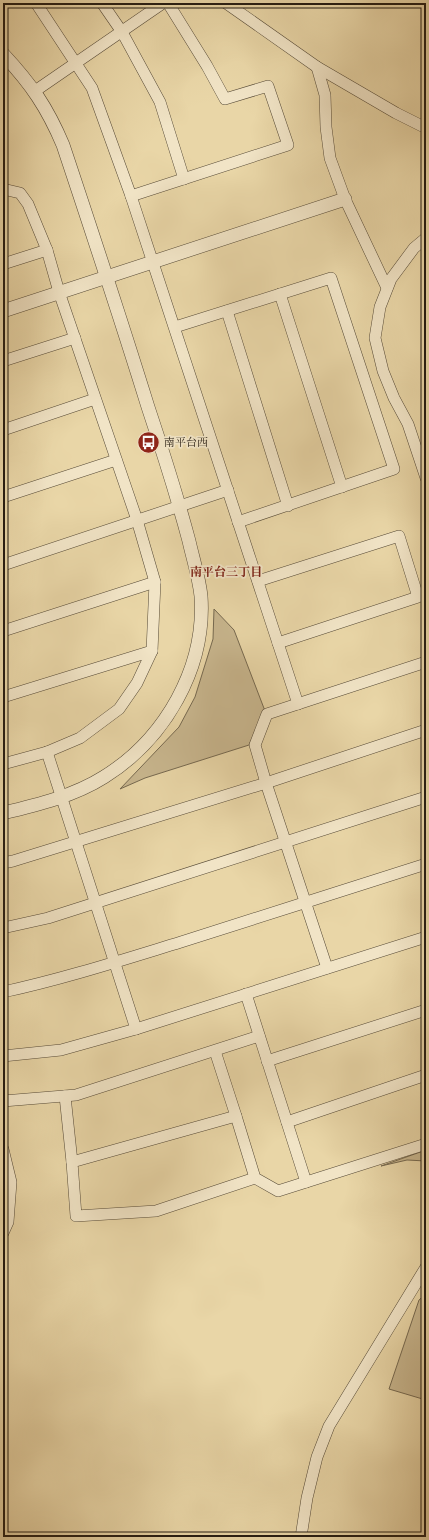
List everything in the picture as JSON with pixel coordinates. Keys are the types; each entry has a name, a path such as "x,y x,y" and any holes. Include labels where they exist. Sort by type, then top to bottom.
{"street":[{"path":"36,3 92,88 132,196 298,704"},
{"path":"102,3 122,32 160,102 184,179"},
{"path":"35,91 163,3"},
{"path":"132,196 288,145 268,86 225,99 207,66 168,3"},
{"path":"226,3 317,67 396,113 426,128"},
{"path":"3,54 35,91 51,118 63,145 107,276 180,506 197,572 201,595 199,641 184,685 168,715 150,739 128,760 104,777 83,788 60,797 3,813"},
{"path":"317,67 326,94 326,127 330,158 345,199 387,288"},
{"path":"3,189 20,193 28,204 47,250 74,338 137,520 155,582 152,651 137,683 120,710 80,738 46,752 3,764"},
{"path":"3,311 345,199"},
{"path":"426,238 414,248 390,279 380,307 375,338 383,371 394,398 408,424 426,478"},
{"path":"3,264 47,250"},
{"path":"175,327 332,278 394,469 238,522"},
{"path":"280,294 342,487"},
{"path":"227,311 288,506"},
{"path":"3,361 74,338"},
{"path":"3,430 96,399"},
{"path":"3,496 116,460"},
{"path":"3,565 228,490"},
{"path":"258,581 399,536 418,597 278,643"},
{"path":"3,631 155,582"},
{"path":"3,697 152,651"},
{"path":"327,968 266,783 255,745 267,714 426,662"},
{"path":"3,863 266,783 426,730"},
{"path":"46,752 136,1028"},
{"path":"3,928 48,918 426,797"},
{"path":"3,992 39,984 114,962 306,903 426,864"},
{"path":"3,1056 61,1050 246,994 426,937"},
{"path":"246,994 306,1182"},
{"path":"267,1061 426,1010"},
{"path":"3,1101 76,1095 259,1036"},
{"path":"215,1051 255,1178 278,1191 426,1144"},
{"path":"287,1122 426,1075"},
{"path":"65,1096 76,1216 156,1211 255,1178"},
{"path":"72,1162 236,1116"},
{"path":"3,1149 11,1182 8,1222 3,1233"},
{"path":"301,1537 307,1498 315,1464 329,1426 426,1267"}],"shaded area":[{"path":"214,609 234,630 265,711 249,745 145,778 120,789 179,727 195,697 213,639"},
{"path":"426,1150 426,1161 407,1160 381,1166"},
{"path":"426,1294 426,1400 389,1389 419,1300"}],"place":[{"name":"南平台西","path":"148,442"}],"district":[{"name":"南平台三丁目","path":"226,572"}]}
